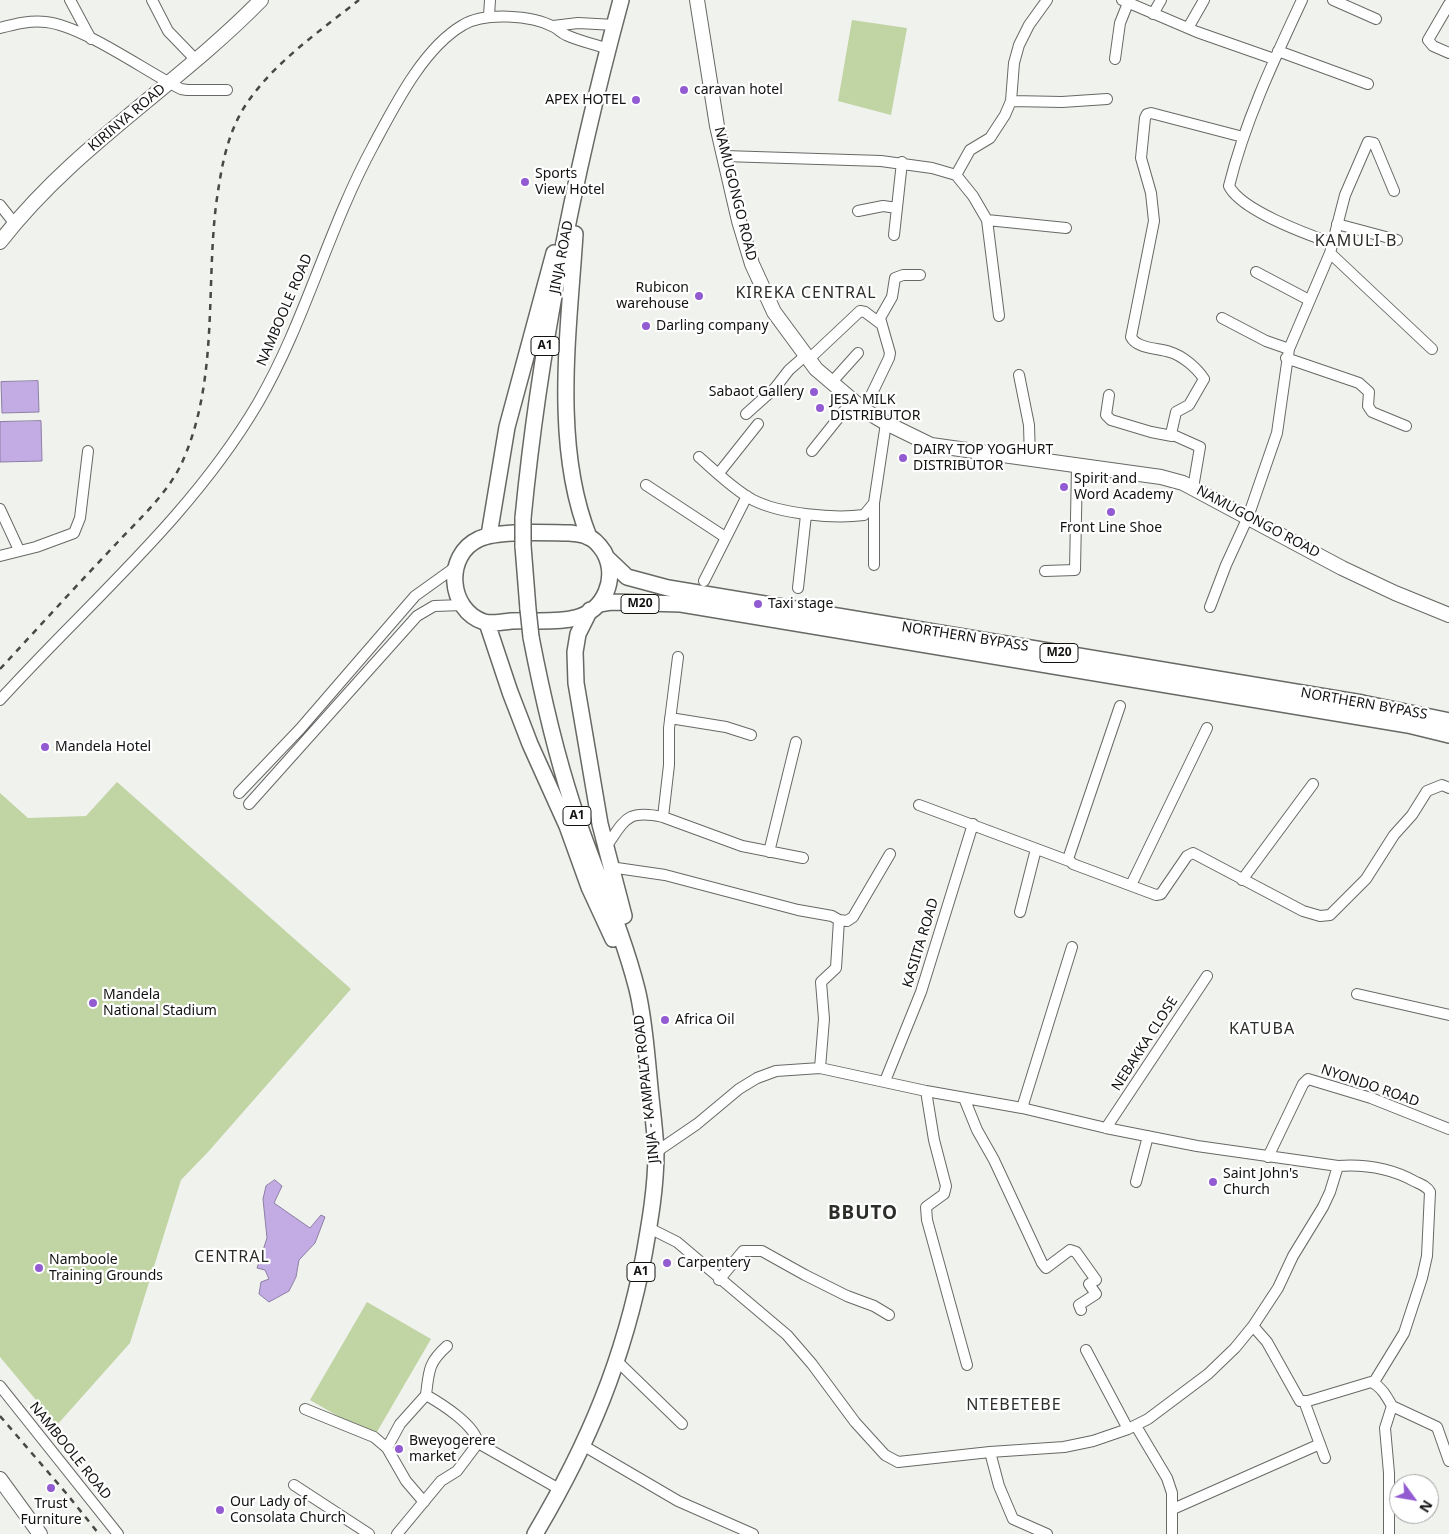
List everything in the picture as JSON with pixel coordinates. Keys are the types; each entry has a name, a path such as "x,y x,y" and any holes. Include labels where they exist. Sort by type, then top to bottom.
{"highway":[{"name":"JINJA ROAD","path":"531,637 523,546 523,518 531,434 543,358 578,175 621,0"},
{"path":"489,535 513,401 578,175"},
{"path":"578,175 566,395 569,449 582,520 589,537"},
{"path":"595,606 576,618 487,623 471,614 463,605 454,584 454,568 463,551 479,538 489,535 570,533 589,537 596,542 607,558 611,572 610,582 578,634 575,652 576,683 610,867 632,949 637,991"},
{"name":"NORTHERN BYPASS","path":"607,558 627,577 668,588 1362,703 1449,721"},
{"name":"NORTHERN BYPASS","path":"595,606 618,602 691,606 1400,724 1449,735"},
{"path":"487,623 530,744 567,826 590,887 637,991"},
{"name":"JINJA - KAMPALA ROAD","path":"531,637 552,732 573,808 618,923 637,991 646,1047 656,1152 655,1184 639,1284 618,1362 584,1446 535,1534"}],"main road":[{"name":"NAMUGONGO ROAD","path":"697,0 724,156 739,221 759,280 774,312 806,358 852,401 886,423 931,445 1161,477 1194,488 1395,593 1449,615"},
{"name":"KIRINYA ROAD","path":"0,242 72,165 170,83 253,3"},
{"path":"1,1483 40,1534"}],"street":[{"path":"70,0 91,39"},
{"path":"152,0 168,32 195,60"},
{"path":"489,16 490,0"},
{"path":"956,175 970,150 993,134 1011,101 1014,63 1019,45 1047,0"},
{"path":"1153,14 1160,0"},
{"path":"1188,28 1204,0"},
{"path":"1302,0 1276,55 1243,137 1228,186 1231,191 1260,212 1331,248 1432,348"},
{"path":"1333,0 1376,19"},
{"path":"1115,60 1125,2 1188,28 1368,84"},
{"path":"1449,4 1428,40 1433,46 1449,53"},
{"name":"NAMBOOLE ROAD","path":"0,700 51,644 167,525 237,438 280,362 348,196 400,98 424,63 449,35 468,22 489,16 512,17 553,26 564,34 608,49"},
{"path":"0,28 43,22 59,25 91,39 170,83 187,90 227,90"},
{"path":"553,26 578,23 614,25"},
{"path":"1011,101 1062,102 1107,99"},
{"path":"1172,436 1176,412 1189,405 1204,379 1200,372 1172,353 1136,343 1131,337 1154,221 1151,193 1141,158 1145,118 1147,114 1151,113 1243,137"},
{"path":"1210,607 1226,565 1248,517 1277,433 1282,410 1288,353 1331,248 1345,195 1368,142 1374,143 1394,191"},
{"path":"724,156 902,162 956,175 973,196 987,220 999,316"},
{"path":"894,235 902,162"},
{"path":"0,205 15,224"},
{"path":"858,211 883,206 897,208"},
{"path":"987,220 1066,228"},
{"path":"1337,224 1397,240"},
{"path":"1256,272 1310,300"},
{"path":"864,410 890,353 881,324 882,312 892,297 895,278 903,275 920,275"},
{"path":"746,414 775,388 789,370 806,358 860,311 866,312 881,324"},
{"path":"1222,318 1288,353 1359,383 1369,392 1368,406 1372,412 1406,426"},
{"path":"831,383 858,354"},
{"path":"1019,375 1029,425 1030,459"},
{"path":"1109,395 1106,415 1111,420 1172,436 1200,447 1194,488"},
{"path":"812,451 852,401"},
{"path":"874,565 874,503 886,423"},
{"path":"718,473 758,424"},
{"path":"0,556 36,547 74,533 80,518 88,450"},
{"path":"699,457 747,496 758,502 806,514 845,517 864,515 874,503"},
{"path":"1045,571 1075,570 1076,466"},
{"path":"646,485 725,537"},
{"path":"704,582 747,496"},
{"path":"0,509 19,550"},
{"path":"798,588 806,514"},
{"path":"238,792 300,729 415,596 454,568"},
{"path":"249,804 417,616 434,606 463,605"},
{"path":"663,816 669,764 670,718 678,657"},
{"path":"1069,861 1070,848 1091,796 1120,706"},
{"path":"670,718 718,725 751,735"},
{"path":"1130,885 1207,728"},
{"path":"769,852 796,742"},
{"path":"1242,880 1313,784"},
{"path":"919,805 985,828 1156,895 1161,894 1187,856 1192,853 1303,911 1320,916 1330,915 1366,879 1394,835 1412,815 1427,791 1442,785 1449,788"},
{"path":"606,847 629,816 636,814 663,816 742,846 803,858"},
{"name":"KASIITA ROAD","path":"885,1080 921,992 973,824"},
{"path":"1020,912 1036,849"},
{"path":"610,867 665,875 847,921 853,917 890,854"},
{"path":"820,1068 824,1019 821,982 836,968 839,920"},
{"path":"1022,1108 1072,947"},
{"name":"NEBAKKA CLOSE","path":"1106,1128 1207,976"},
{"path":"1357,994 1449,1015"},
{"path":"656,1152 697,1124 757,1078 776,1071 820,1068 885,1080 926,1091 1022,1108 1148,1136 1268,1157 1338,1166 1355,1165 1393,1170 1426,1187 1430,1192 1427,1256 1422,1278 1399,1344 1374,1382 1304,1401 1296,1397 1267,1342 1253,1326"},
{"name":"NYONDO ROAD","path":"1268,1157 1303,1084 1308,1079 1371,1098 1449,1129"},
{"path":"926,1091 934,1140 946,1186 944,1194 926,1207 927,1220 967,1365"},
{"path":"964,1098 977,1130 994,1160 1042,1263 1046,1268 1070,1250 1076,1252 1096,1280 1089,1284 1096,1294 1079,1305 1081,1310"},
{"path":"1136,1182 1148,1136"},
{"path":"649,1228 677,1242 719,1280 787,1335 812,1364 856,1422 892,1459 908,1463 990,1452 1064,1447 1132,1427 1148,1419 1208,1374 1235,1348 1253,1326 1278,1288 1293,1256 1323,1207 1338,1166"},
{"path":"719,1280 744,1251 762,1251 805,1275 847,1296 874,1306 889,1315"},
{"path":"387,1448 400,1424 426,1395 431,1364 434,1358 447,1346"},
{"path":"1086,1350 1132,1427 1167,1478 1172,1493 1172,1534"},
{"path":"618,1362 682,1424"},
{"path":"1374,1382 1388,1398 1392,1406 1437,1427 1449,1461"},
{"name":"NAMBOOLE ROAD","path":"0,1386 118,1534"},
{"path":"397,1534 441,1481 457,1471 478,1443 477,1436 457,1416 426,1395"},
{"path":"1304,1401 1325,1458"},
{"path":"1389,1534 1389,1473 1385,1428 1392,1406"},
{"path":"304,1409 370,1435 387,1448 406,1481 424,1502"},
{"path":"478,1443 561,1490"},
{"path":"1172,1508 1320,1444"},
{"path":"584,1446 678,1501 752,1534"},
{"path":"990,1452 999,1486 1013,1519 1047,1534"},
{"path":"294,1485 370,1534"}],"green space":[{"path":"852,20 907,28 891,115 838,101"},
{"path":"117,782 351,989 208,1152 181,1180 130,1343 57,1425 0,1357 0,793 28,818 86,816"},
{"path":"367,1302 431,1339 374,1437 310,1400"}],"shaded area":[{"path":"38,381 39,412 2,413 1,382"},
{"path":"41,421 42,461 0,462 0,422"},
{"path":"275,1180 282,1186 274,1203 310,1228 321,1215 325,1217 315,1243 299,1260 296,1277 289,1291 269,1302 259,1294 261,1282 269,1279 265,1270 257,1268 267,1238 263,1199 266,1186"}],"railway":[{"path":"0,669 162,494 178,470 195,428 202,397 209,333 216,205 222,166 233,129 245,106 269,76 298,48 359,0"},
{"path":"0,1416 99,1534"}],"place":[{"name":"caravan hotel","path":"684,90"},
{"name":"APEX HOTEL","path":"636,100"},
{"name":"Sports View Hotel","path":"525,182"},
{"name":"Rubicon warehouse","path":"699,296"},
{"name":"Darling company","path":"646,326"},
{"name":"Sabaot Gallery","path":"814,392"},
{"name":"JESA MILK DISTRIBUTOR","path":"820,408"},
{"name":"DAIRY TOP YOGHURT DISTRIBUTOR","path":"903,458"},
{"name":"Spirit and Word Academy","path":"1064,487"},
{"name":"Front Line Shoe","path":"1111,512"},
{"name":"Taxi stage","path":"758,604"},
{"name":"Mandela Hotel","path":"45,747"},
{"name":"Mandela National Stadium","path":"93,1003"},
{"name":"Africa Oil","path":"665,1020"},
{"name":"Saint John's Church","path":"1213,1182"},
{"name":"Carpentery","path":"667,1263"},
{"name":"Namboole Training Grounds","path":"39,1268"},
{"name":"Bweyogerere market","path":"399,1449"},
{"name":"Trust Furniture","path":"51,1488"},
{"name":"Our Lady of Consolata Church","path":"220,1510"}],"district":[{"name":"KAMULI B","path":"1356,241"},
{"name":"KIREKA CENTRAL","path":"806,293"},
{"name":"KATUBA","path":"1262,1029"},
{"name":"BBUTO","path":"863,1214"},
{"name":"CENTRAL","path":"232,1257"},
{"name":"NTEBETEBE","path":"1014,1405"}]}
